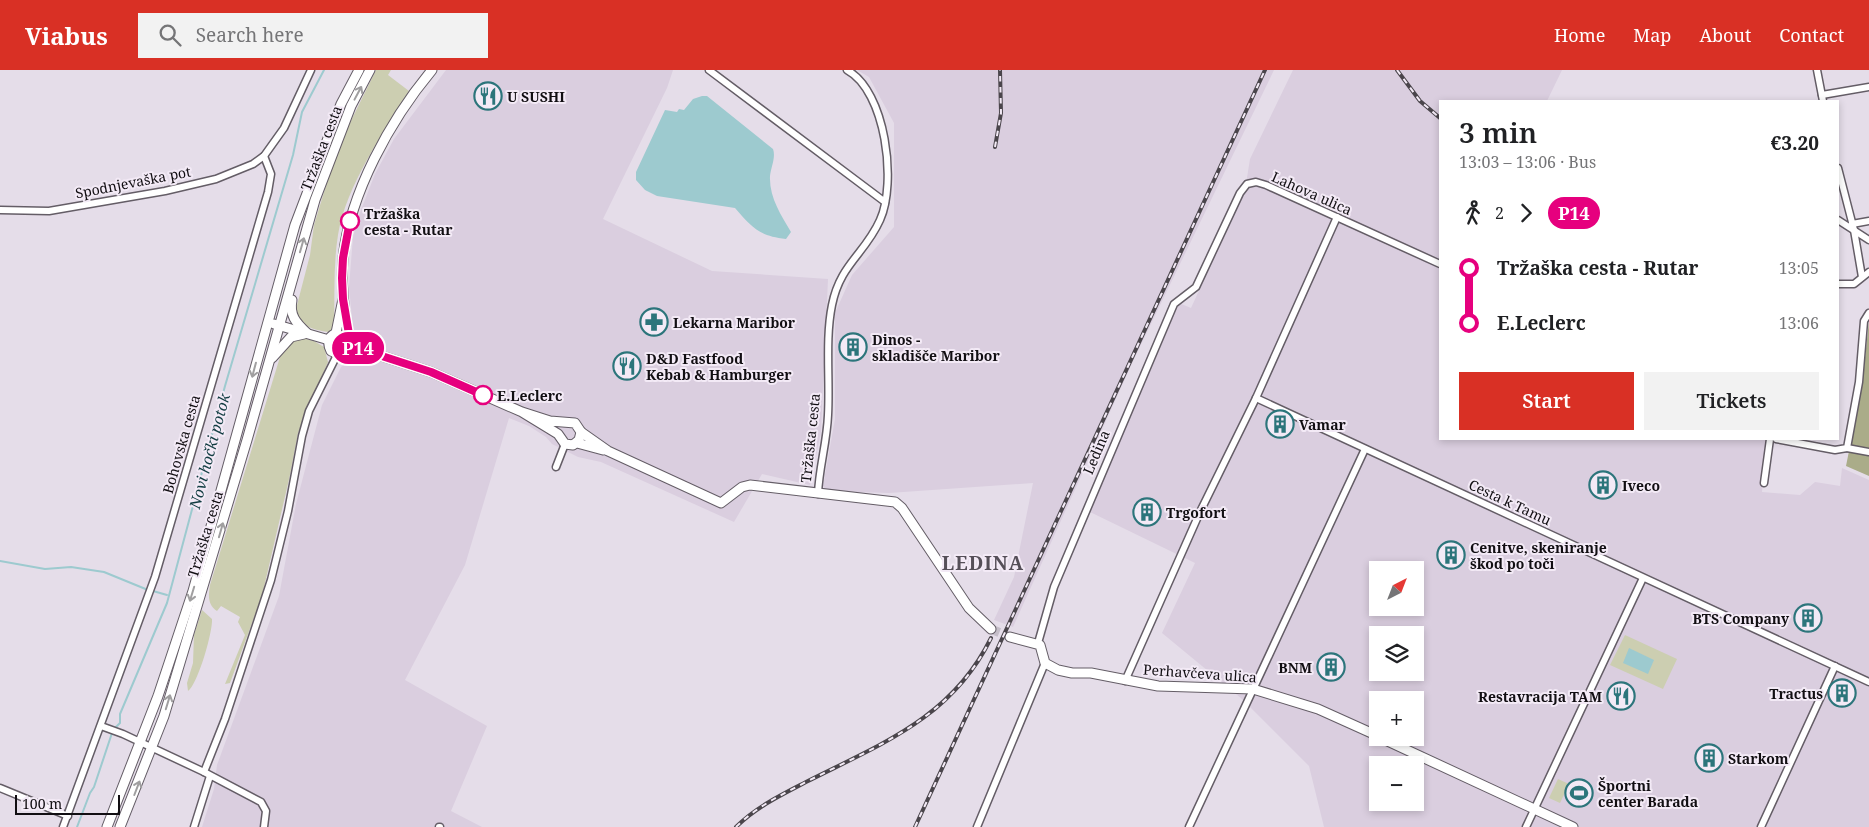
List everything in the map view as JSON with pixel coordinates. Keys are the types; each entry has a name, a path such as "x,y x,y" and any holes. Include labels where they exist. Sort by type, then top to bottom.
{"street":[{"path":"264,156 284,128 310,70"},
{"name":"Tržaška cesta","path":"107,827 141,742 197,576 295,225 341,104 358,70"},
{"name":"Tržaška cesta","path":"120,827 153,749 212,562 315,200 351,106 370,70"},
{"path":"351,346 343,299 343,258 347,233 357,200 368,174 418,88 432,70"},
{"path":"709,70 885,202"},
{"name":"Tržaška cesta","path":"608,451 721,503 742,487 750,485 818,494 827,425 830,317 835,288 852,260 873,234 880,220 885,202 887,165 882,128 867,88 847,70"},
{"path":"1817,70 1823,98 1869,87"},
{"name":"Spodnjevaška pot","path":"0,210 49,210 165,190 216,179 253,164 264,156"},
{"name":"Bohovska cesta","path":"63,827 103,726 152,586 268,192 271,174 264,156"},
{"path":"1839,172 1853,227 1862,277"},
{"name":"Lahova ulica","path":"1198,283 1240,193 1247,184 1256,182 1439,264"},
{"path":"1125,681 1200,512 1218,480 1337,217"},
{"path":"1839,220 1853,227 1869,240"},
{"path":"1853,227 1869,221"},
{"path":"294,272 296,285 290,310 294,319 307,333"},
{"path":"1839,284 1854,284 1869,272"},
{"name":"Ledina","path":"1038,643 1054,587 1174,304 1198,283"},
{"path":"329,340 336,333 343,299"},
{"path":"1847,448 1859,382 1864,321 1869,312"},
{"path":"267,323 329,340"},
{"path":"336,333 342,332 348,335"},
{"path":"270,359 292,337 307,333"},
{"path":"329,340 331,350 337,354 344,354 351,346"},
{"path":"351,346 431,372 522,412 558,434 565,444"},
{"path":"194,827 207,774 272,580 309,411 337,354"},
{"name":"Cesta k Tamu","path":"1256,398 1869,682"},
{"path":"522,412 564,423 574,423 581,432 608,451"},
{"path":"558,434 559,428 564,423"},
{"path":"577,443 581,432"},
{"path":"1764,484 1770,440"},
{"path":"1781,440 1835,450 1847,448 1869,452"},
{"path":"565,444 577,443 608,451"},
{"path":"556,467 565,444"},
{"path":"1189,827 1365,449"},
{"path":"818,494 885,499 899,504 969,608 991,629"},
{"path":"1526,827 1643,578"},
{"path":"977,827 1045,663 1042,648 1038,643 1010,637"},
{"name":"Perhavčeva ulica","path":"1045,663 1058,670 1091,673 1158,686 1253,689 1318,708 1369,732"},
{"path":"1761,826 1835,666"},
{"path":"103,726 141,742 261,802 266,811 264,827"},
{"name":"Perhavčeva ulica","path":"1398,746 1573,827"},
{"path":"0,788 68,816"}],"shaded area":[{"path":"446,70 673,70 667,88 603,219 712,271 828,279 821,432 810,485 762,474 734,522 601,462 578,457 552,444 546,437 529,426 509,418 465,565 405,680 487,726 451,811 482,827 202,827 214,789 217,765 279,596 296,504 322,405 341,367 353,358 358,346 358,337 353,329 349,287 353,237 359,215 375,174 394,139"},
{"path":"857,70 1274,70 1133,361 1013,627 994,620 1014,577 1033,483 889,493 827,491 823,486 835,419 835,313 852,275 894,227 894,123 869,77"},
{"path":"1293,70 1562,70 1547,100 1439,100 1439,440 1766,440 1762,492 1800,495 1815,482 1840,486 1842,468 1869,480 1869,827 1324,827 1309,766 1242,699 1162,633 1195,563 1090,512 1179,303 1191,308 1245,190 1250,159"}],"green space":[{"path":"376,70 391,70 388,75 409,91 367,160 342,216 336,247 334,328 328,332 322,331 304,323 296,309 310,255 314,225 328,179 343,137"},
{"path":"1869,321 1869,476 1846,466 1862,386"},
{"path":"302,338 314,341 324,347 328,362 298,433 262,596 230,683 225,684 245,635 238,622 240,617 221,606 217,611 212,606 209,596 210,585 280,357 283,349 288,344"},
{"path":"202,610 212,619 212,625 200,668 188,691 187,683 193,663 194,635"},
{"path":"1625,635 1677,659 1663,689 1610,665"},
{"path":"1558,779 1569,784 1560,803 1549,798"}],"water":[{"path":"707,96 773,149 774,155 770,176 771,191 776,206 791,232 786,239 769,236 757,230 735,208 657,196 645,190 636,180 636,172 665,110 677,112 679,109 684,110 693,99"},
{"path":"1629,648 1654,660 1648,674 1623,663"}],"waterway":[{"name":"Novi hočki potok","path":"114,729 120,723 120,714 167,603 225,386 293,155 302,112 324,70"},
{"path":"0,561 45,569 71,567 104,572 148,590"},
{"path":"153,591 167,595"},
{"name":"Novi hočki potok","path":"77,827 94,787 112,733"}],"tunnel":[{"path":"991,629 1010,637"}],"railway":[{"path":"995,147 1001,113 1000,70"},
{"path":"915,827 1265,70"},
{"path":"1397,70 1420,101 1439,117"},
{"path":"736,827 769,802 887,741 935,709 956,689 975,666 991,638"}],"bus line":[{"name":"P14","path":"350,221 343,258 342,278 343,299 351,346 431,372 483,395"}],"place":[{"name":"U SUSHI","path":"488,96"},
{"name":"Tržaška cesta - Rutar","path":"350,221"},
{"name":"Lekarna Maribor","path":"654,322"},
{"name":"Dinos - skladišče Maribor","path":"853,347"},
{"name":"D&D Fastfood Kebab & Hamburger","path":"627,366"},
{"name":"E.Leclerc","path":"483,395"},
{"name":"Vamar","path":"1280,424"},
{"name":"Iveco","path":"1603,485"},
{"name":"Trgofort","path":"1147,512"},
{"name":"Cenitve, skeniranje škod po toči","path":"1451,555"},
{"name":"BTS Company","path":"1808,618"},
{"name":"BNM","path":"1331,667"},
{"name":"Tractus","path":"1842,693"},
{"name":"Restavracija TAM","path":"1621,696"},
{"name":"Starkom","path":"1709,758"},
{"name":"Športni center Barada","path":"1579,793"}],"district":[{"name":"LEDINA","path":"983,563"}]}
